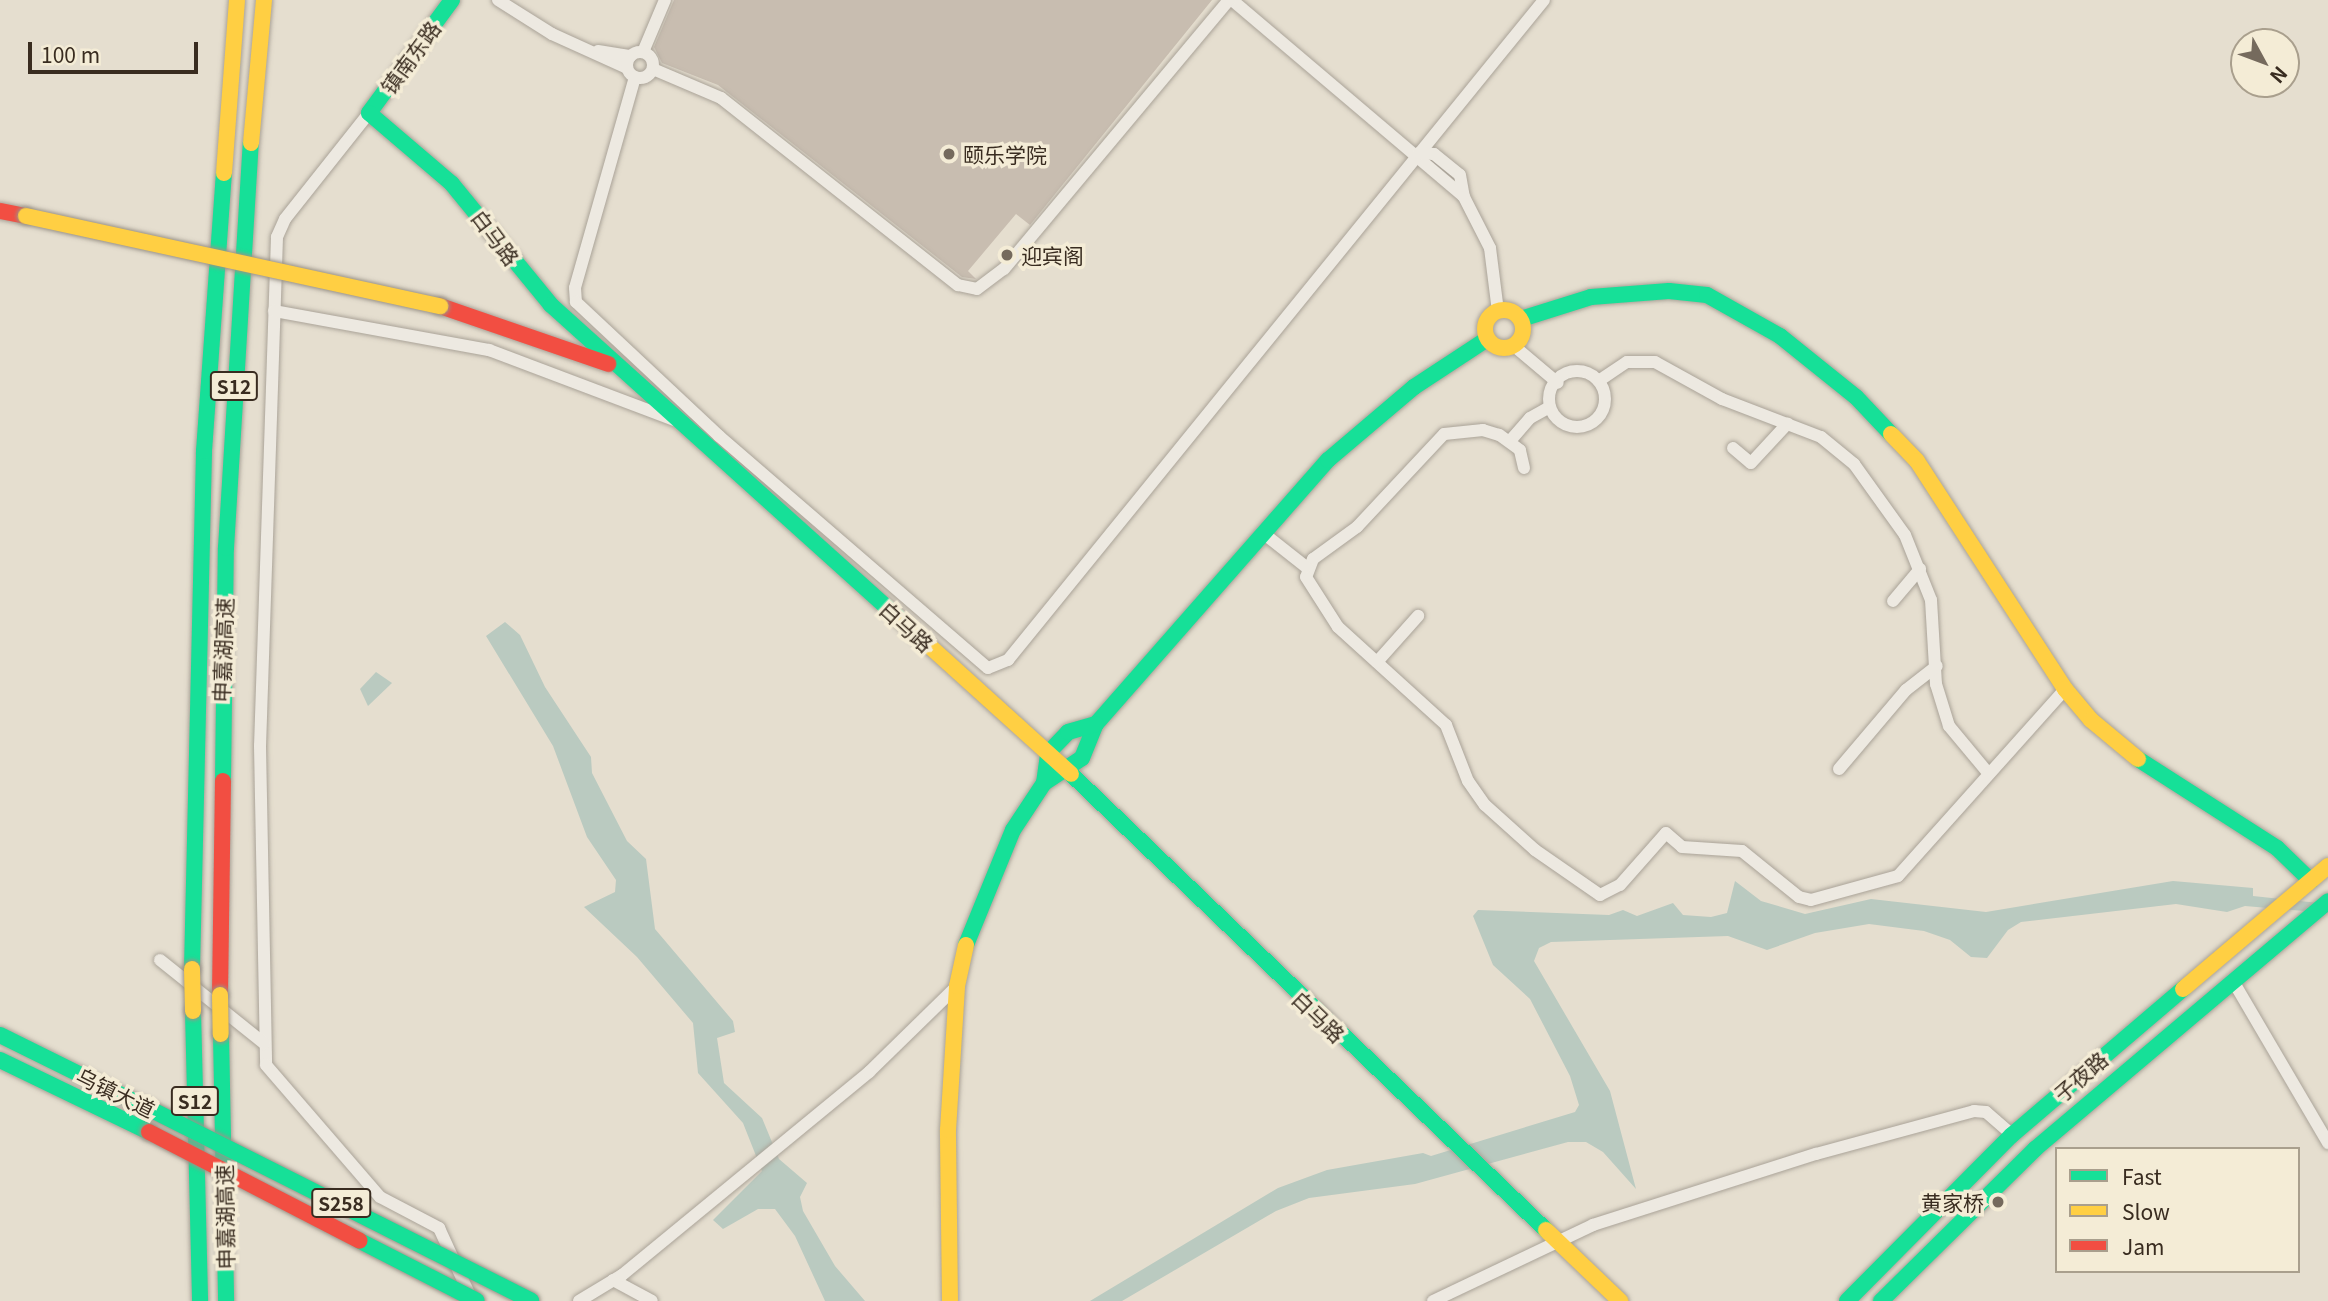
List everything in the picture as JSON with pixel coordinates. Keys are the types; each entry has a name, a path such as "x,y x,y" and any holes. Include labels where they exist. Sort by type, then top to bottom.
{"main road":[{"name":"申嘉湖高速","path":"200,1301 192,1011 193,772 211,314 237,0"},
{"name":"申嘉湖高速","path":"226,1301 219,773 239,310 264,0"},
{"name":"镇南东路","path":"369,113 452,0"},
{"name":"白马路","path":"369,113 452,184 551,305 1048,752 1483,1175 1620,1301"},
{"path":"0,211 440,306 506,324 621,370"},
{"path":"1521,319 1591,297 1670,291 1707,295 1780,336 1856,397 1917,461 2065,689 2124,751 2268,841 2311,881"},
{"path":"1498,311 1511,311 1521,319 1524,332 1514,346 1496,347 1487,339 1488,320 1498,311"},
{"path":"1044,783 1068,771 1082,758 1096,724 1263,533 1359,431 1487,339"},
{"path":"950,1301 948,1130 957,986 972,920 1013,831 1044,783 1048,752 1068,732 1096,724"},
{"name":"子夜路","path":"1847,1301 2012,1135 2328,866"},
{"name":"子夜路","path":"1881,1301 2012,1170 2328,901"},
{"path":"2186,985 2204,1005"},
{"name":"乌镇大道","path":"0,1035 531,1301"},
{"name":"乌镇大道","path":"0,1060 475,1301"}],"street":[{"path":"498,0 552,34 653,69 721,98 958,285 977,289 1004,269 1231,0 1419,153 1438,179 1464,197"},
{"path":"665,0 634,63 575,288 576,302 728,444 988,668 1008,660 1544,0"},
{"path":"634,63 653,69"},
{"path":"369,113 281,227 274,311 260,746 265,1044 269,1072 373,1191 443,1233 475,1301"},
{"path":"1419,153 1434,154 1460,175 1464,197 1490,248 1498,311"},
{"path":"1438,179 1450,166"},
{"path":"274,311 489,350 678,421"},
{"path":"1514,346 1558,383"},
{"path":"1600,380 1627,362 1655,362 1722,399 1821,437 1854,464 1891,511 1920,569 1937,629 1936,684 1949,726 1990,774"},
{"path":"1510,441 1530,418 1548,408 1558,383 1578,369 1600,380 1607,401 1585,427 1566,427 1548,408"},
{"path":"1733,448 1751,463 1788,423"},
{"path":"1306,567 1357,527 1444,434 1483,430 1510,441 1520,450 1524,468"},
{"path":"1263,533 1306,567 1311,592 1322,608 1446,725 1468,781 1485,805 1535,850 1600,895 1620,885 1666,833 1682,847 1742,851 1799,897 1811,900 1887,881 1898,876 2065,689"},
{"path":"1893,601 1920,569"},
{"path":"1377,662 1419,616"},
{"path":"1839,769 1906,690 1937,666"},
{"path":"159,960 255,1041 265,1044"},
{"path":"2233,981 2328,1143"},
{"path":"579,1301 613,1280 784,1138 869,1073 957,986"},
{"path":"1433,1301 1553,1240 1729,1181 1965,1113 1986,1112 2012,1135"},
{"path":"613,1280 652,1301"}],"shaded area":[{"path":"505,622 520,635 545,687 591,757 592,773 627,841 646,859 655,929 733,1021 735,1032 717,1038 724,1083 762,1118 779,1159 807,1183 800,1197 803,1211 835,1266 865,1301 825,1301 795,1236 775,1209 758,1209 723,1229 713,1220 762,1171 743,1123 698,1073 693,1023 637,957 584,907 615,892 616,880 587,837 553,746 486,636"},
{"path":"376,672 392,683 368,706 360,689"},
{"path":"1735,881 1761,901 1805,914 1871,899 1986,912 2173,881 2253,888 2253,896 2328,904 2328,913 2245,906 2227,912 2176,904 2021,922 2008,930 1987,958 1971,957 1950,940 1924,931 1869,924 1815,933 1767,950 1728,936 1551,942 1539,948 1534,961 1610,1091 1636,1189 1603,1152 1586,1142 1568,1142 1415,1184 1309,1198 1276,1211 1122,1301 1090,1301 1278,1188 1327,1170 1423,1153 1431,1156 1575,1112 1579,1105 1570,1076 1530,999 1493,965 1473,916 1478,910 1609,915 1623,910 1637,916 1673,903 1683,915 1711,917 1727,913"}],"building":[{"name":"颐乐学院","path":"674,0 1212,0 1030,225 1016,214 968,271 976,279 962,277 718,85 662,63 654,47"}],"traffic: fast":[{"path":"452,0 369,113 452,184 551,305 904,623"},
{"path":"223,781 226,548 251,143"},
{"path":"192,969 204,451 224,173"},
{"path":"1521,319 1591,297 1669,291 1707,295 1780,336 1856,397 1891,434"},
{"path":"1044,783 1082,758 1096,724 1328,460 1414,387 1487,339"},
{"path":"966,945 1013,830 1044,783 1048,753 1068,732 1096,724"},
{"path":"2138,759 2277,848 2311,881"},
{"path":"1071,774 1546,1230"},
{"path":"1881,1301 2035,1149 2328,901"},
{"path":"1847,1301 2012,1135 2183,989"},
{"path":"193,1011 200,1301"},
{"path":"221,1034 226,1301"},
{"path":"0,1035 148,1108"},
{"path":"0,1060 149,1132"},
{"path":"148,1108 531,1301"},
{"path":"360,1241 477,1301"}],"traffic: slow":[{"path":"224,173 237,0"},
{"path":"251,143 264,0"},
{"path":"26,216 440,306"},
{"path":"1504,310 1518,315 1523,329 1518,343 1504,348 1490,343 1485,329 1490,315 1504,310"},
{"path":"1891,434 1917,461 2065,689 2091,720 2138,759"},
{"path":"904,623 1071,774"},
{"path":"2183,989 2328,866"},
{"path":"950,1301 948,1130 957,986 966,945"},
{"path":"192,969 193,1011"},
{"path":"220,995 221,1034"},
{"path":"1546,1230 1620,1301"}],"traffic: jam":[{"path":"0,211 26,216"},
{"path":"440,306 608,364"},
{"path":"220,995 223,781"},
{"path":"149,1132 360,1241"}],"place":[{"name":"颐乐学院","path":"949,154"},
{"name":"迎宾阁","path":"1007,255"},
{"name":"黄家桥","path":"1998,1202"}]}
